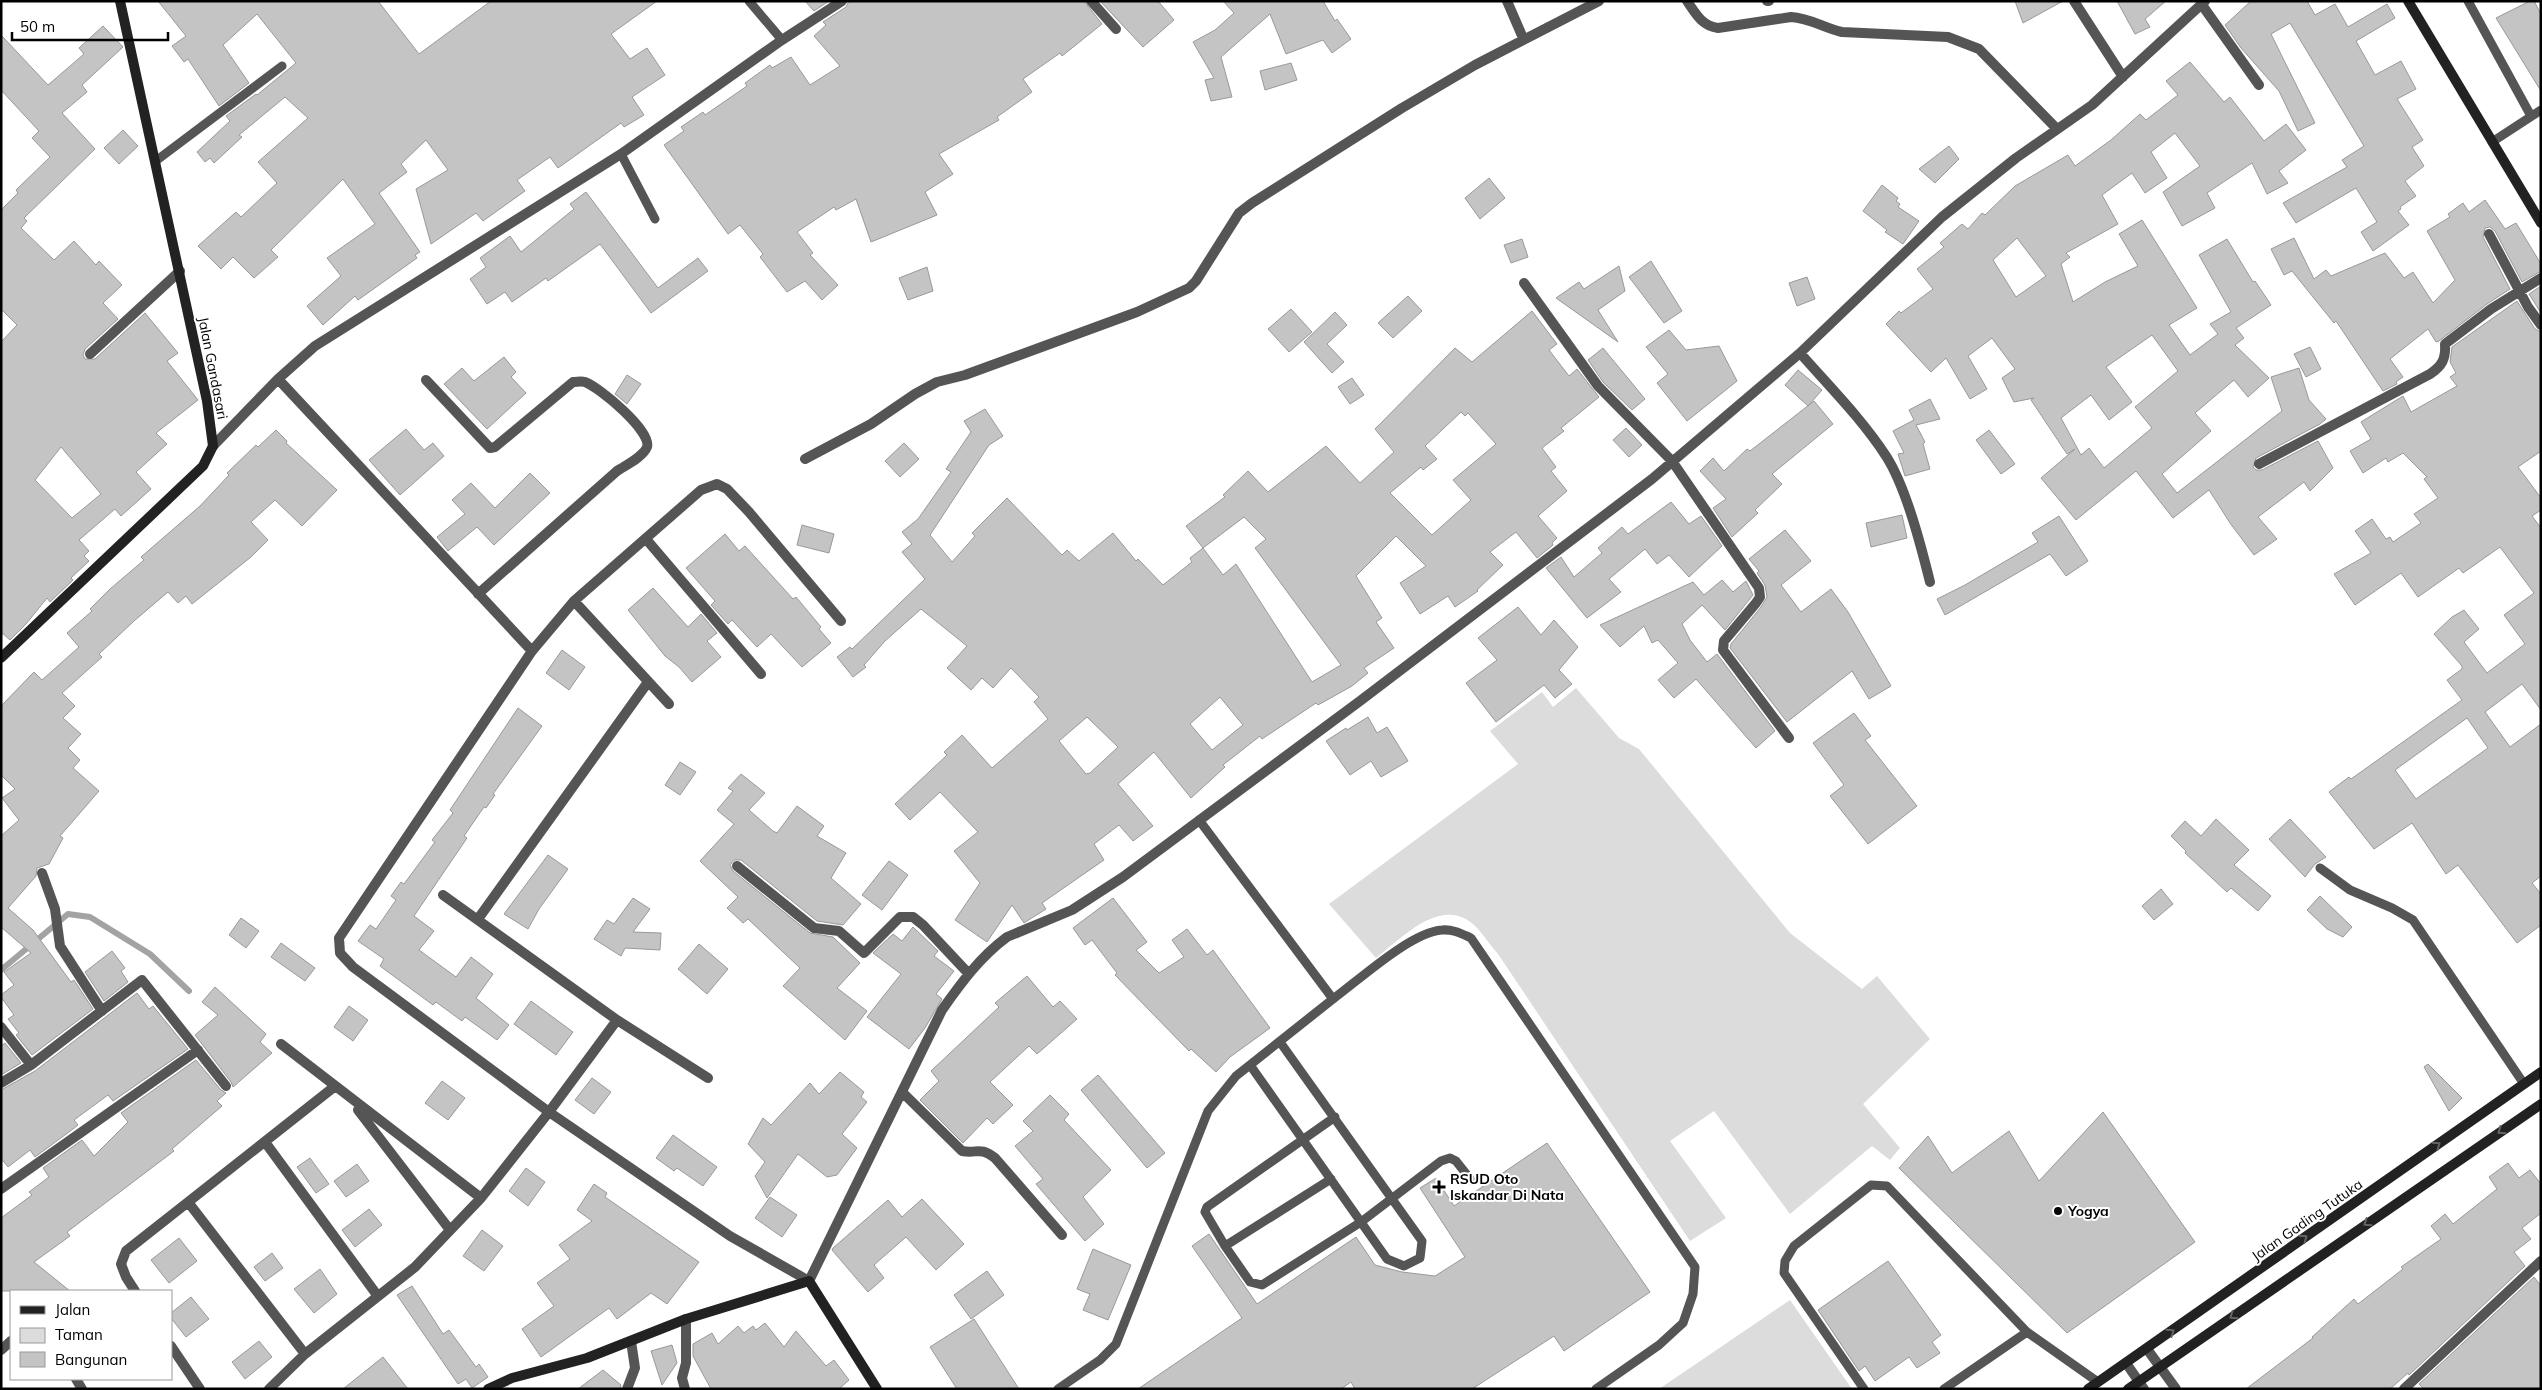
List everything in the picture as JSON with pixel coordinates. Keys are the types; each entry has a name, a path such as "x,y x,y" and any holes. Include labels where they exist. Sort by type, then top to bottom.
{"main road":[{"name":"Jalan Gandasari","path":"120,1 208,401 213,446"},
{"path":"2408,1 2541,223"},
{"path":"2,657 203,466 213,446"},
{"name":"Jalan Gading Tutuka","path":"2088,1389 2541,1072"},
{"path":"2128,1389 2141,1385 2159,1366 2541,1104"},
{"path":"488,1389 512,1378 587,1358 686,1319 809,1281 877,1389"}],"street":[{"path":"213,446 278,379 315,346 621,154 782,40 842,1"},
{"path":"1091,1 1116,30"},
{"path":"1507,1 1524,38"},
{"path":"805,460 872,424 915,394 937,382 965,375 1136,312 1189,288 1196,281 1239,213 1252,203 1402,108 1524,38 1598,1"},
{"path":"1687,1 1698,18 1708,27 1718,28 1791,17 1802,18 1827,29 1842,32 1948,37 1963,41 1979,49 2057,129"},
{"path":"2074,1 2123,77"},
{"path":"841,621 756,520 727,489 717,484 701,490 574,601 532,652 339,938 340,953 353,967 549,1112 730,1236 809,1281 942,1010 968,973 1007,937 1072,910 1199,820 1360,701 1652,479 1800,353 1942,217 2092,104 2204,3 2259,85"},
{"path":"2489,234 2528,307 2541,325"},
{"path":"90,354 180,271"},
{"path":"2258,464 2430,374 2442,365 2445,344 2491,309 2541,278"},
{"path":"1524,283 1598,386 1672,461 1759,588 1760,597 1724,641 1723,650 1789,738"},
{"path":"1800,353 1886,456 1900,481 1922,548 1930,582"},
{"path":"278,379 532,652"},
{"path":"426,380 490,448 495,447 532,418 573,382 584,382 602,393 639,426 647,440 647,447 642,454 617,471 478,594"},
{"path":"646,539 761,674"},
{"path":"574,601 669,704"},
{"path":"478,919 648,682"},
{"path":"738,866 814,928 820,931 839,931 864,952 900,917 913,917 923,925 968,973"},
{"path":"42,873 55,909 60,946 102,1011"},
{"path":"443,894 617,1020 708,1078"},
{"path":"1,1083 31,1064 142,980 226,1086"},
{"path":"269,1389 306,1354 377,1295 415,1267 481,1198 549,1112 617,1020"},
{"path":"1,1027 31,1064"},
{"path":"280,1044 481,1198"},
{"path":"1,1189 198,1050"},
{"path":"134,1290 121,1264 126,1251 334,1087"},
{"path":"902,1092 962,1151 978,1150 986,1152 995,1158 1062,1235"},
{"path":"350,1099 450,1230"},
{"path":"265,1142 377,1295"},
{"path":"188,1202 306,1354"},
{"path":"2404,1389 2541,1260"},
{"path":"685,1389 682,1378 686,1363 686,1319"},
{"path":"1,1350 10,1341"},
{"path":"628,1389 635,1368 631,1341"},
{"path":"172,1347 200,1389"},
{"path":"2147,1349 2176,1389"},
{"path":"2126,1363 2141,1385"}],"lane":[{"path":"749,1 782,40"},
{"path":"2468,1 2531,116"},
{"path":"156,160 282,66"},
{"path":"2492,142 2541,110"},
{"path":"621,154 655,219"},
{"path":"1199,820 1332,999"},
{"path":"2320,868 2350,890 2392,908 2413,920 2524,1084"},
{"path":"1058,1389 1100,1360 1116,1344 1208,1111 1236,1076 1332,999 1411,941 1441,930 1456,931 1471,938 1695,1267 1693,1294 1683,1323 1659,1345 1596,1389"},
{"path":"1250,1065 1387,1259 1404,1266 1420,1258 1422,1241 1335,1116 1280,1042"},
{"path":"1335,1116 1205,1209 1205,1212 1250,1282 1262,1285 1361,1222 1441,1161 1450,1158 1456,1161 1471,1180"},
{"path":"1226,1246 1331,1179"},
{"path":"1864,1389 1784,1273 1785,1261 1794,1246 1871,1185 1887,1186 2027,1332 2098,1382"},
{"path":"1944,1389 2027,1332"}],"green space":[{"path":"1576,688 1619,738 1639,749 1790,933 1862,989 1877,976 1930,1039 1863,1104 1900,1148 1890,1160 1872,1146 1790,1214 1714,1111 1670,1141 1726,1218 1690,1241 1498,954 1473,924 1460,917 1447,915 1434,917 1421,923 1376,958 1329,904 1518,764 1490,731 1542,692 1553,707"},
{"path":"1790,1300 1852,1389 1659,1389"}],"building":[{"path":"158,1 378,1 419,54 491,1 657,1 611,34 630,59 647,48 665,75 632,97 644,115 624,127 621,123 558,168 550,157 517,180 525,191 483,221 476,213 431,244 416,189 448,170 426,140 401,164 407,172 379,193 420,252 415,255 417,258 358,300 355,296 323,325 307,306 341,276 327,258 375,224 343,179 271,250 278,257 254,278 233,257 221,269 198,246 236,212 241,217 277,183 258,162 308,118 285,97 239,135 242,137 214,163 210,158 205,162 197,152 230,121 226,116 257,95 296,63 257,14 223,45 249,83 219,106 188,59 184,62 172,46 186,36"},
{"path":"805,1 829,1 814,11"},
{"path":"849,1 1084,1 1102,24 1062,56 1060,53 1023,79 1032,92 997,117 999,120 939,154 953,174 925,192 937,215 871,242 856,199 836,210 834,207 797,232 813,253 810,255 838,285 822,300 805,281 787,292 760,257 763,254 740,225 728,234 664,145 684,131 681,127 703,112 705,115 747,86 745,83 770,65 772,68 791,57 810,85 840,66 814,36 826,25 823,22 846,7"},
{"path":"1100,1 1158,1 1174,20 1143,47"},
{"path":"1223,1 1323,1 1335,21 1337,19 1351,39 1332,53 1323,40 1286,54 1270,14 1221,57 1232,97 1211,101 1205,80 1214,78 1193,42 1215,30 1234,13"},
{"path":"2015,1 2063,1 2023,23"},
{"path":"2117,1 2166,1 2145,19 2150,27 2135,34"},
{"path":"2251,1 2307,1 2315,15 2335,4 2348,27 2387,4 2395,18 2356,41 2375,75 2401,61 2416,89 2397,99 2423,140 2412,147 2424,166 2405,181 2416,196 2400,207 2401,209 2398,211 2409,225 2373,251 2361,232 2377,222 2356,188 2296,223 2283,203 2347,167 2342,160 2364,146 2290,23 2271,34 2315,123 2298,131 2279,91 2241,48 2225,25"},
{"path":"2530,1 2534,1 2541,14 2541,91 2496,18"},
{"path":"103,26 123,47 82,85 87,92 62,113 95,149 24,218 27,221 21,228 54,260 74,241 96,265 99,261 122,285 103,303 118,319 85,349 83,355 85,359 95,359 145,313 178,353 167,361 198,400 156,433 167,444 136,472 151,489 121,516 115,509 79,540 89,551 84,556 89,561 71,578 73,580 50,602 47,598 10,640 1,632 1,342 17,325 1,309 1,210 18,193 16,190 50,157 32,138 39,131 1,90 1,35 48,85 84,54 79,48","holes":["61,447 101,494 72,518 35,480"]},
{"path":"2190,62 2224,102 2230,97 2264,141 2286,124 2306,150 2279,171 2288,183 2267,194 2252,163 2207,193 2215,208 2182,226 2163,192 2200,166 2175,133 2151,152 2167,178 2145,193 2132,173 2102,195 2118,224 2066,253 2070,257 2061,264 2073,302 2105,282 2138,266 2119,234 2142,220 2197,308 2169,325 2190,355 2218,334 2210,324 2231,312 2199,255 2227,239 2253,282 2255,281 2271,305 2236,328 2244,338 2235,345 2269,378 2248,397 2234,380 2195,413 2211,431 2162,474 2177,493 2282,411 2271,377 2299,368 2309,400 2326,419 2256,458 2253,467 2256,470 2262,470 2318,441 2333,468 2310,491 2304,482 2258,517 2277,539 2254,555 2230,523 2209,490 2173,518 2136,471 2076,520 2041,478 2075,449 2067,454 2031,400 2034,398 2014,402 2002,378 2015,369 1992,338 1968,356 1987,389 1970,399 1946,358 1931,372 1886,324 1899,311 1901,313 1933,289 1917,269 1944,247 1940,243 1962,224 1968,229 1982,213 1985,215 2015,186 2068,155 2075,166 2111,140 2140,114 2146,120 2178,95 2166,81","holes":["2017,238 2046,276 2016,297 1993,260","2152,335 2178,371 2135,407 2152,428 2104,468 2089,448 2081,455 2061,418 2091,395 2109,420 2132,402 2106,367"]},
{"path":"1291,63 1297,80 1265,90 1260,71"},
{"path":"123,130 138,146 119,164 104,148"},
{"path":"1949,146 1959,159 1935,183 1919,169"},
{"path":"1489,178 1505,198 1480,219 1465,198"},
{"path":"1882,185 1898,198 1896,201 1900,204 1898,207 1919,221 1903,244 1885,232 1887,230 1863,211"},
{"path":"586,192 658,288 698,258 708,271 651,313 600,244 548,281 546,278 512,302 505,292 487,304 470,279 486,267 480,258 510,236 521,252 574,209 570,204"},
{"path":"2485,200 2505,229 2516,223 2541,264 2541,271 2522,282 2495,231 2490,227 2485,228 2483,237 2510,289 2439,341 2436,342 2428,329 2390,359 2403,377 2396,382 2397,384 2383,391 2336,321 2334,323 2292,271 2284,275 2271,249 2294,238 2314,279 2326,270 2331,276 2385,253 2404,278 2413,272 2433,303 2455,280 2427,231 2450,217 2448,214 2463,203 2469,212"},
{"path":"1522,239 1528,257 1511,263 1504,245"},
{"path":"1651,261 1682,311 1664,323 1629,277"},
{"path":"1619,266 1625,291 1598,310 1618,342 1556,298 1579,282 1584,289"},
{"path":"927,267 933,291 908,300 899,278"},
{"path":"1807,277 1815,299 1797,306 1789,283"},
{"path":"2541,286 2541,313 2529,294"},
{"path":"1408,296 1422,311 1393,338 1378,323"},
{"path":"2517,301 2535,329 2541,332 2541,451 2518,467 2541,498 2541,510 2532,516 2541,528 2541,710 2522,684 2485,712 2510,747 2541,724 2541,876 2532,883 2541,894 2541,925 2517,943 2458,865 2446,874 2412,823 2374,849 2329,792 2349,777 2351,779 2462,700 2447,680 2462,669 2462,666 2434,634 2452,617 2464,610 2479,629 2464,642 2487,673 2525,644 2504,615 2534,593 2500,547 2463,573 2459,568 2418,597 2401,573 2355,605 2334,574 2371,553 2355,531 2372,519 2386,539 2390,537 2393,542 2421,523 2414,514 2438,498 2424,479 2427,477 2403,453 2388,462 2386,458 2363,473 2350,451 2371,439 2361,422 2403,396 2411,412 2457,386 2450,377 2456,373 2450,362 2452,347","holes":["2467,718 2488,748 2416,799 2395,770"]},
{"path":"1291,309 1312,332 1289,352 1268,329"},
{"path":"1532,311 1557,344 1549,350 1569,376 1577,369 1599,397 1561,428 1564,431 1542,448 1556,467 1551,471 1567,491 1538,516 1557,538 1552,543 1553,545 1537,558 1516,532 1490,552 1503,565 1478,591 1455,607 1448,596 1420,614 1400,583 1426,566 1396,536 1356,576 1382,618 1376,622 1394,648 1364,668 1368,673 1352,686 1318,705 1316,703 1262,739 1260,736 1223,765 1225,767 1191,798 1154,752 1118,784 1153,826 1133,841 1119,825 1094,844 1104,860 1042,903 1046,909 1024,923 1012,905 987,942 955,920 980,883 954,851 978,832 940,792 910,820 895,804 947,755 944,752 962,735 992,768 1048,719 1034,702 1039,697 1011,668 993,688 982,678 971,690 947,668 967,646 921,609 885,641 864,665 866,667 853,677 837,657 850,647 852,649 925,579 902,552 912,544 902,532 918,519 951,472 946,469 971,432 964,421 985,409 1003,436 989,445 930,535 952,562 975,536 972,533 1007,498 1062,555 1067,550 1079,561 1113,533 1136,561 1138,559 1163,585 1192,562 1190,558 1203,548 1186,526 1225,497 1223,495 1248,471 1268,492 1326,446 1360,483 1394,452 1375,429 1455,348 1472,362","holes":["1461,412 1465,416 1468,413 1496,444 1453,480 1471,500 1432,535 1390,493 1421,467 1423,470 1437,459 1425,446","1244,517 1266,539 1255,548 1341,665 1312,682 1236,564 1223,575 1203,548","1220,697 1243,725 1212,750 1190,724","1087,717 1118,747 1090,773 1086,774 1059,741"]},
{"path":"1335,312 1347,325 1327,344 1344,362 1332,373 1304,342"},
{"path":"1669,330 1686,350 1719,346 1737,381 1687,421 1657,383 1668,374 1646,347"},
{"path":"2310,347 2321,369 2306,377 2294,354"},
{"path":"1603,348 1645,399 1632,410 1603,382 1588,360"},
{"path":"504,357 516,372 511,377 526,393 487,429 444,384 462,368 474,381"},
{"path":"1798,370 1822,390 1808,406 1785,385"},
{"path":"627,375 641,384 627,404 615,394"},
{"path":"1352,378 1364,395 1350,404 1338,387"},
{"path":"1930,399 1940,419 1916,425 1925,442 1923,444 1930,469 1905,476 1898,454 1904,453 1893,431 1914,420 1909,410"},
{"path":"1814,401 1833,424 1772,474 1782,484 1755,510 1758,513 1732,537 1713,508 1726,499 1700,471 1713,458 1724,471 1747,449 1750,451"},
{"path":"1626,428 1642,445 1629,457 1613,440"},
{"path":"406,429 424,450 433,443 444,456 400,495 369,460"},
{"path":"276,430 287,441 286,443 337,490 302,526 275,500 251,522 268,540 251,557 192,604 186,596 178,603 168,592 99,654 102,657 62,693 75,706 63,718 81,734 68,748 80,760 73,768 99,791 60,836 63,838 49,864 37,868 36,876 8,908 33,930 71,982 74,980 93,1009 32,1055 16,1035 19,1033 8,1019 14,1015 1,997 14,985 4,972 31,953 1,927 1,836 19,820 2,798 15,789 1,775 1,706 34,672 42,680 79,647 67,633 92,611 90,609 110,589 144,560 141,557 200,506 229,475 227,473 256,445 258,447"},
{"path":"1989,430 2015,464 2001,474 1976,440"},
{"path":"904,443 919,459 900,477 885,461"},
{"path":"530,473 550,493 494,545 477,527 448,551 437,537 465,514 452,500 471,483 495,508"},
{"path":"1671,502 1689,524 1701,516 1722,546 1689,577 1669,555 1657,564 1645,549 1609,579 1621,592 1587,618 1546,568 1561,557 1574,577 1602,553 1598,548 1622,527 1628,534"},
{"path":"1902,515 1907,538 1871,547 1866,523"},
{"path":"2059,516 2088,561 2066,576 2050,554 1945,615 1937,599 1965,585 2038,542 2032,533"},
{"path":"802,525 834,534 829,553 797,545"},
{"path":"1785,530 1811,561 1781,585 1801,612 1831,589 1848,612 1891,686 1869,699 1852,671 1787,722 1730,648 1731,644 1767,597 1765,585 1757,573 1759,571 1749,559"},
{"path":"725,534 739,551 745,546 793,599 796,597 821,627 819,629 831,643 802,667 771,634 757,647 732,620 728,624 711,605 715,601 686,568"},
{"path":"1722,580 1733,592 1746,581 1753,595 1725,630 1702,605 1682,624 1690,640 1707,662 1717,654 1775,731 1756,748 1696,679 1674,698 1658,680 1678,663 1658,640 1652,643 1644,626 1620,647 1600,625 1693,582 1704,595"},
{"path":"653,588 688,627 701,614 717,633 707,641 721,657 692,682 679,667 665,656 628,610"},
{"path":"1518,607 1541,635 1554,620 1578,647 1559,670 1572,684 1555,698 1544,685 1496,722 1466,683 1497,660 1478,638"},
{"path":"562,650 585,667 569,690 546,673"},
{"path":"518,708 542,726 493,794 495,795 486,808 484,807 464,836 467,838 414,916 434,931 419,950 456,977 471,957 493,974 476,998 509,1025 497,1040 465,1017 462,1021 436,1002 433,1005 380,966 384,959 358,941 370,925 376,929 396,900 391,896 401,882 404,884 435,842 432,840 453,813 450,810"},
{"path":"1854,713 1871,736 1865,740 1917,806 1868,844 1830,796 1844,785 1813,743"},
{"path":"1368,717 1377,733 1387,727 1408,761 1381,777 1371,761 1350,775 1326,741"},
{"path":"680,762 696,772 680,795 665,785"},
{"path":"741,774 765,793 749,810 773,831 777,833 797,806 824,826 817,836 846,853 831,878 861,904 843,925 817,921 741,860 734,860 730,865 733,871 810,933 833,937 860,963 837,988 867,1011 845,1040 783,986 800,968 748,919 743,923 727,908 738,897 700,861 734,824 717,810 733,791 728,788"},
{"path":"2216,819 2249,850 2234,865 2271,896 2258,911 2231,888 2227,892 2185,853 2186,851 2171,836 2185,821 2201,836"},
{"path":"2290,819 2326,857 2315,864 2305,877 2269,839"},
{"path":"548,855 568,869 539,909 528,929 504,914"},
{"path":"889,861 908,875 882,910 862,895"},
{"path":"2161,889 2173,904 2154,920 2142,906"},
{"path":"2320,896 2352,927 2343,937 2327,929 2307,910"},
{"path":"633,898 650,909 633,932 661,933 660,950 625,948 621,956 594,939 607,920 614,924"},
{"path":"1113,898 1147,942 1136,950 1159,973 1184,957 1172,940 1187,929 1207,955 1213,950 1270,1028 1230,1057 1216,1072 1191,1049 1189,1051 1115,975 1117,973 1092,940 1085,945 1073,928"},
{"path":"241,918 259,931 246,948 229,935"},
{"path":"913,927 938,951 934,956 954,971 936,994 942,999 925,1028 909,1049 867,1017 901,974 873,953 893,934 902,941"},
{"path":"281,943 315,968 305,981 271,957"},
{"path":"699,944 728,969 707,994 678,969"},
{"path":"112,951 125,968 121,971 128,982 104,1001 85,972"},
{"path":"1027,976 1053,1007 1060,1001 1077,1019 1037,1054 1029,1046 990,1082 1013,1105 993,1124 987,1118 963,1143 920,1100 939,1081 931,1071 999,1007 995,1003"},
{"path":"215,987 266,1034 260,1042 272,1053 233,1087 195,1035 218,1015 202,1002"},
{"path":"137,993 149,1009 153,1006 188,1049 113,1101 108,1095 74,1120 78,1125 35,1157 30,1150 8,1167 1,1158 1,1090 35,1071"},
{"path":"531,1001 573,1032 556,1055 514,1024"},
{"path":"349,1006 368,1020 353,1041 334,1027"},
{"path":"5,1043 21,1063 1,1075 1,1046"},
{"path":"196,1060 221,1090 226,1093 217,1101 222,1106 172,1149 174,1151 67,1232 70,1236 34,1262 69,1290 1,1291 1,1218 32,1195 29,1192 49,1177 43,1168 82,1140 94,1156 128,1122 121,1113"},
{"path":"2428,1064 2462,1098 2449,1111 2424,1067"},
{"path":"840,1072 864,1092 861,1097 867,1102 842,1134 857,1148 837,1175 827,1177 798,1154 767,1198 755,1176 765,1162 748,1144 763,1118 771,1125 810,1083 819,1094"},
{"path":"1098,1075 1165,1153 1147,1168 1081,1090"},
{"path":"592,1078 611,1092 594,1114 575,1100"},
{"path":"442,1081 465,1098 448,1120 425,1103"},
{"path":"1050,1095 1069,1114 1064,1120 1111,1170 1083,1197 1104,1224 1085,1241 1036,1184 1043,1179 1015,1146 1033,1131 1023,1121"},
{"name":"Yogya","path":"2103,1112 2195,1242 2067,1333 1899,1168 1928,1136 1952,1173 2009,1131 2039,1181"},
{"path":"673,1135 717,1167 703,1186 677,1168 674,1171 656,1158"},
{"path":"1547,1143 1650,1292 1564,1351 1554,1336 1472,1389 1355,1389 1351,1382 1341,1389 1138,1389 1242,1318 1192,1246 1209,1234 1257,1304 1356,1237 1375,1265 1402,1272 1435,1276 1465,1257 1420,1188 1436,1178 1454,1206"},
{"path":"310,1158 329,1184 316,1193 297,1167"},
{"path":"2508,1163 2519,1178 2530,1170 2541,1184 2541,1213 2522,1228 2531,1239 2514,1252 2525,1266 2409,1375 2408,1373 2390,1389 2246,1389 2313,1338 2354,1299 2358,1304 2403,1269 2401,1267 2441,1239 2431,1226 2445,1214 2453,1224 2497,1189 2489,1177"},
{"path":"357,1164 369,1181 346,1197 334,1181"},
{"path":"526,1168 545,1182 528,1206 509,1191"},
{"path":"594,1184 607,1193 605,1197 699,1262 667,1304 651,1293 617,1319 609,1308 541,1357 522,1329 554,1306 537,1283 570,1259 559,1245 592,1221 577,1210"},
{"path":"770,1197 797,1215 782,1237 755,1218"},
{"path":"922,1199 964,1244 936,1270 906,1237 874,1265 884,1278 868,1292 832,1250 833,1248 888,1200 902,1217"},
{"path":"369,1209 382,1225 355,1247 342,1230"},
{"path":"482,1230 503,1246 484,1271 463,1256"},
{"path":"179,1238 197,1261 169,1283 151,1260"},
{"path":"1093,1249 1131,1265 1108,1320 1083,1310 1090,1294 1077,1289"},
{"path":"272,1253 283,1268 265,1281 254,1267"},
{"path":"1888,1261 1941,1335 1932,1342 1940,1353 1917,1368 1909,1357 1875,1381 1865,1366 1859,1371 1818,1310"},
{"path":"320,1269 337,1294 314,1313 294,1289"},
{"path":"987,1271 1004,1295 971,1319 954,1295"},
{"path":"2534,1277 2541,1286 2541,1389 2424,1389 2419,1384"},
{"path":"412,1286 443,1334 449,1330 476,1367 479,1364 488,1377 472,1388 466,1379 458,1384 397,1295"},
{"path":"191,1297 209,1319 186,1337 172,1319 172,1312"},
{"path":"974,1319 1019,1389 957,1389 930,1347"},
{"path":"765,1323 784,1347 796,1331 826,1366 834,1360 849,1380 839,1389 711,1389 693,1356 693,1344 712,1333 718,1344 738,1326 744,1333 753,1326 756,1330"},
{"path":"259,1341 272,1357 245,1379 232,1362"},
{"path":"672,1345 677,1363 662,1385 651,1351"},
{"path":"383,1357 408,1389 343,1389"},
{"path":"603,1370 621,1385 620,1389 578,1389"}],"waterway":[{"path":"1,970 68,914 90,917 150,954 189,991"}],"place":[{"name":"RSUD Oto Iskandar Di Nata","path":"1439,1187"},
{"name":"Yogya","path":"2058,1211"}]}
